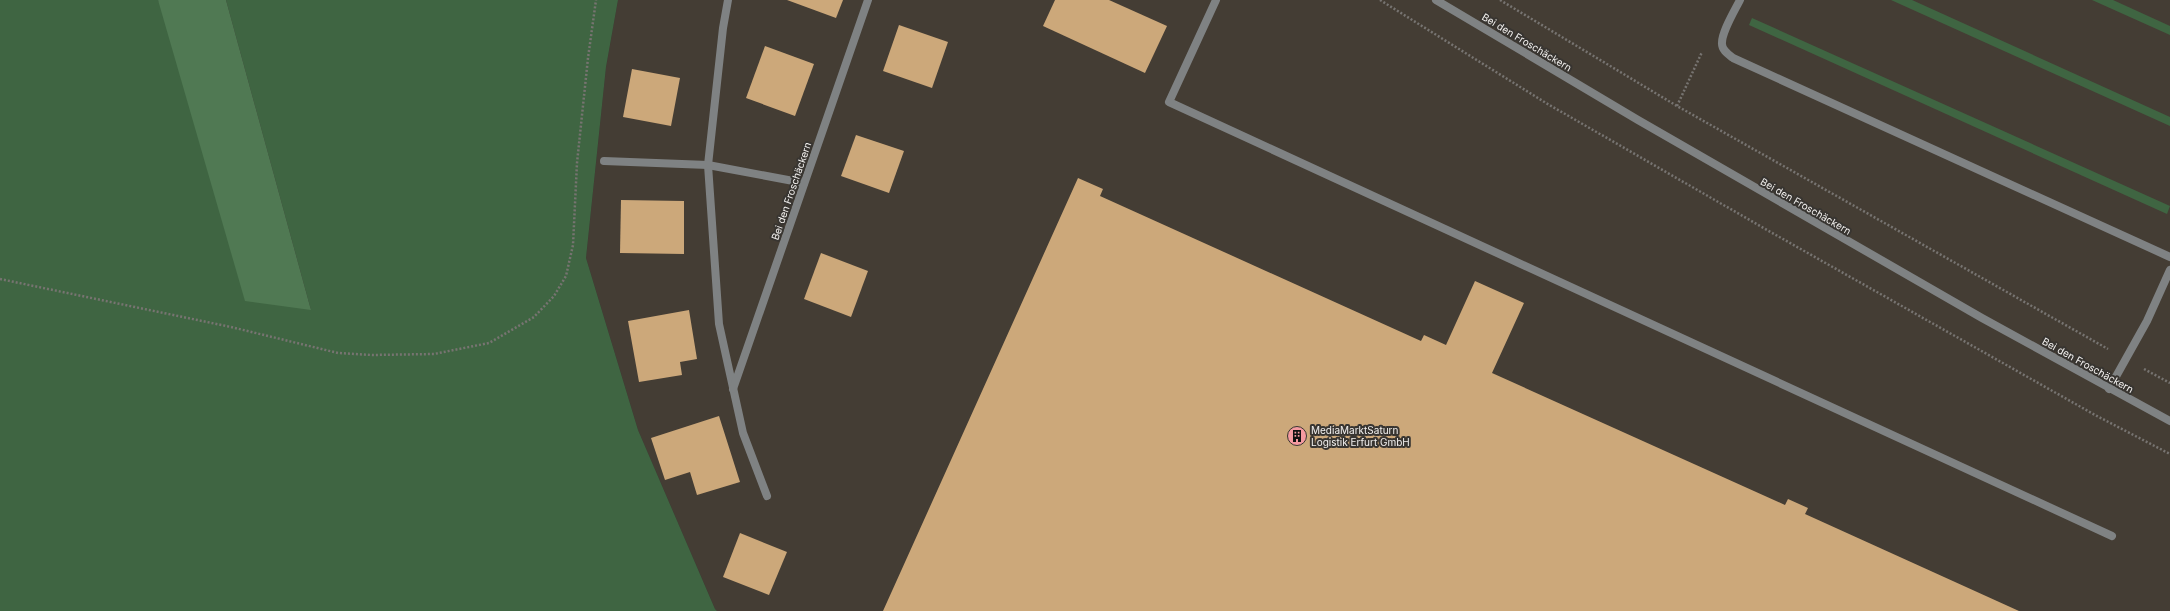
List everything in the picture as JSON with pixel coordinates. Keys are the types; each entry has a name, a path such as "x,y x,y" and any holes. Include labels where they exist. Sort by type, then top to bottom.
{"street":[{"path":"728,0 723,28 708,165 719,324 743,433 767,496"},
{"name":"Bei den Froschäckern","path":"733,389 868,0"},
{"path":"1216,0 1169,102 2112,536"},
{"name":"Bei den Froschäckern","path":"1436,0 1638,120 2109,389 2170,421"},
{"path":"1740,0 1723,37 1722,45 1725,52 1733,58 2170,256"},
{"path":"604,161 708,165 804,183"},
{"path":"2109,389 2147,321 2170,270"}],"path":[{"path":"0,279 231,327 338,353 372,355 434,354 489,343 534,317 554,296 566,276 573,245 578,155 588,58 596,0"},
{"path":"1380,0 1546,103 1746,218 2095,415 2170,454"},
{"path":"1500,0 1677,106 2126,359 2170,382"},
{"path":"1677,106 1711,32 1723,37"}],"shaded area":[{"path":"618,0 2170,0 2170,611 717,611 638,430 586,258 606,67"}],"green space":[{"path":"0,0 158,0 311,310 226,0 618,0 606,67 586,258 638,430 717,611 0,611"},
{"path":"158,0 226,0 311,310 245,301"},
{"path":"1891,0 1912,0 2170,117 2170,126"},
{"path":"2092,0 2113,0 2170,26 2170,35"},
{"path":"1752,18 2170,206 2167,214 1749,25"}],"building":[{"path":"787,0 843,0 836,18"},
{"path":"1055,0 1109,0 1167,26 1145,73 1043,26"},
{"path":"899,25 948,42 932,88 883,71"},
{"path":"765,46 814,64 795,116 746,98"},
{"path":"632,69 680,78 671,126 623,117"},
{"path":"856,135 904,151 889,193 841,176"},
{"name":"MediaMarktSaturn Logistik Erfurt GmbH","path":"1078,178 1103,189 1100,196 1421,341 1424,335 1446,345 1475,281 1524,303 1492,373 1785,505 1788,499 1808,508 1805,514 2019,611 883,611"},
{"path":"621,200 684,201 684,254 620,253"},
{"path":"821,253 868,271 851,317 804,299"},
{"path":"689,310 697,359 680,362 682,375 639,382 628,321"},
{"path":"719,416 740,482 697,495 690,472 665,480 651,438"},
{"path":"740,533 787,552 769,595 723,577"}],"place":[{"name":"MediaMarktSaturn Logistik Erfurt GmbH","path":"1297,436"}]}
